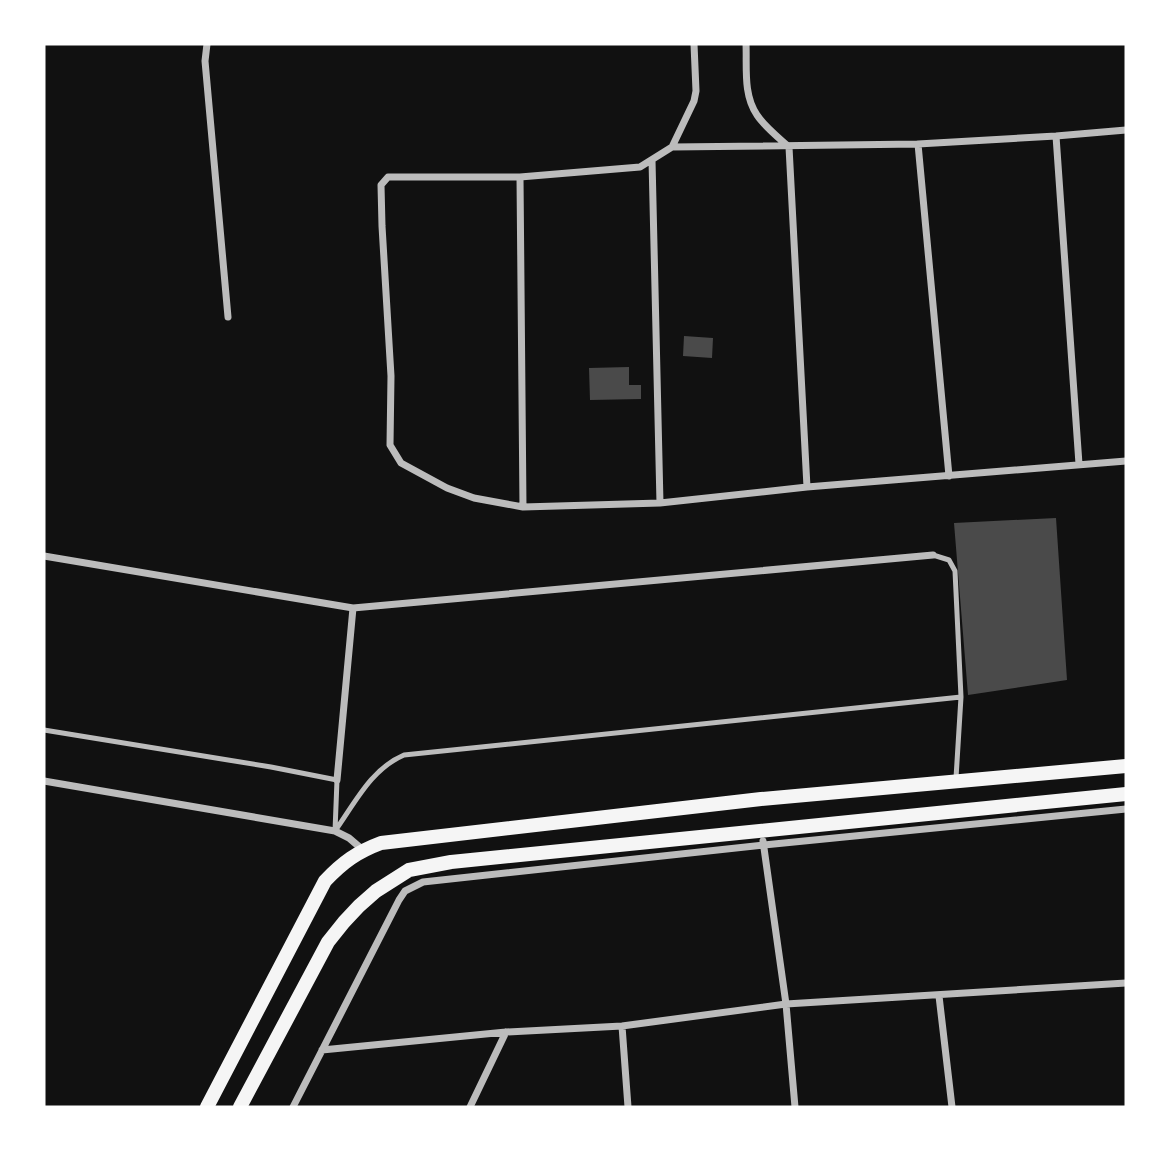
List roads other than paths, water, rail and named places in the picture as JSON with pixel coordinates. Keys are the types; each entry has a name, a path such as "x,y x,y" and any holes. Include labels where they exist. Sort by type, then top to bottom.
{"main road":[{"path":"206,1107 325,881 339,866 363,850 381,843 761,799 1126,766"},
{"path":"240,1107 328,942 359,906 390,881 409,870 451,862 762,837 1126,794"}],"street":[{"path":"207,44 205,61 228,317"},
{"path":"694,44 694,101 672,147 640,167 520,177 388,177 381,185 391,376 390,444 401,463 447,488 474,498 523,507 660,503 1126,461"},
{"path":"746,44 750,102 756,114 789,147 807,488"},
{"path":"672,147 918,144 1126,130"},
{"path":"1056,136 1079,464"},
{"path":"918,144 949,476"},
{"path":"652,160 660,503"},
{"path":"520,177 523,507"},
{"path":"44,556 353,608 933,555"},
{"path":"337,780 353,608"},
{"path":"44,781 335,831 363,850"},
{"path":"293,1107 399,900 405,891 423,882 762,837 1126,809"},
{"path":"762,837 786,1004 795,1107"},
{"path":"322,1050 506,1032 622,1026 786,1004 1126,983"},
{"path":"939,996 952,1107"},
{"path":"622,1026 628,1107"},
{"path":"470,1107 506,1032"}],"lane":[{"path":"933,555 949,560 955,571 961,697 956,782"},
{"path":"335,831 371,778 394,759 404,755 961,697"},
{"path":"44,730 337,780 335,831"}]}
